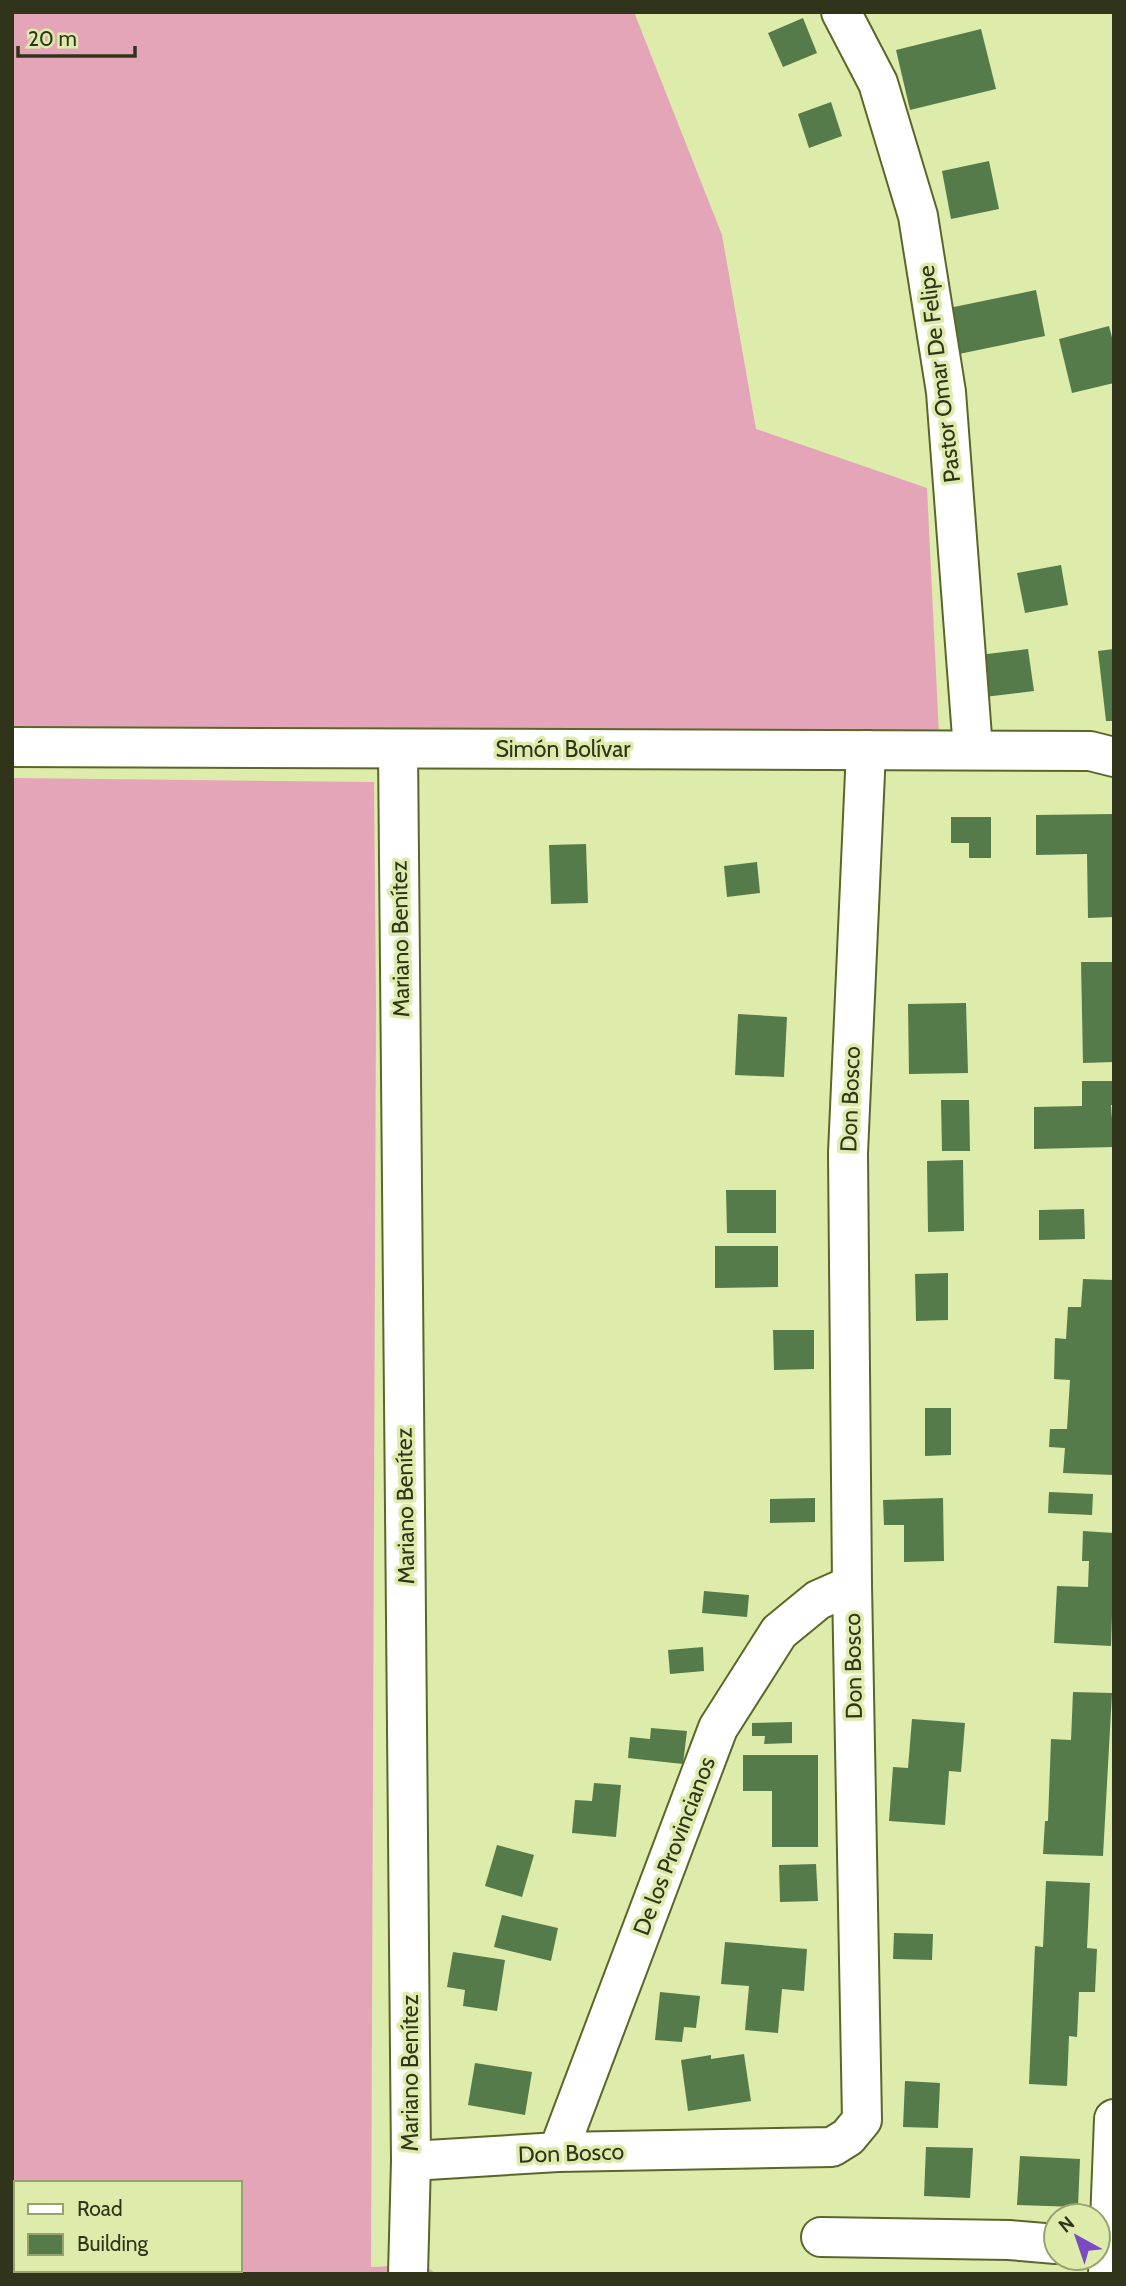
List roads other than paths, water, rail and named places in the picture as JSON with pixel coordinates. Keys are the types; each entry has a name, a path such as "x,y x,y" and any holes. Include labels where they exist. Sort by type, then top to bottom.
{"street":[{"name":"Pastor Omar De Felipe","path":"841,12 878,83 909,183 923,240 946,392 973,750"},
{"name":"Simón Bolívar","path":"12,747 1090,751 1114,757"},
{"name":"Mariano Benítez","path":"398,749 411,2161 409,2269"},
{"name":"Don Bosco","path":"411,2161 558,2152 832,2147 848,2137 862,2120 852,1585 848,1153 866,750"},
{"name":"De los Provincianos","path":"558,2152 719,1728 779,1632 818,1600 852,1585"},
{"path":"1109,2202 1114,2119"},
{"path":"821,2237 1042,2243"}]}
